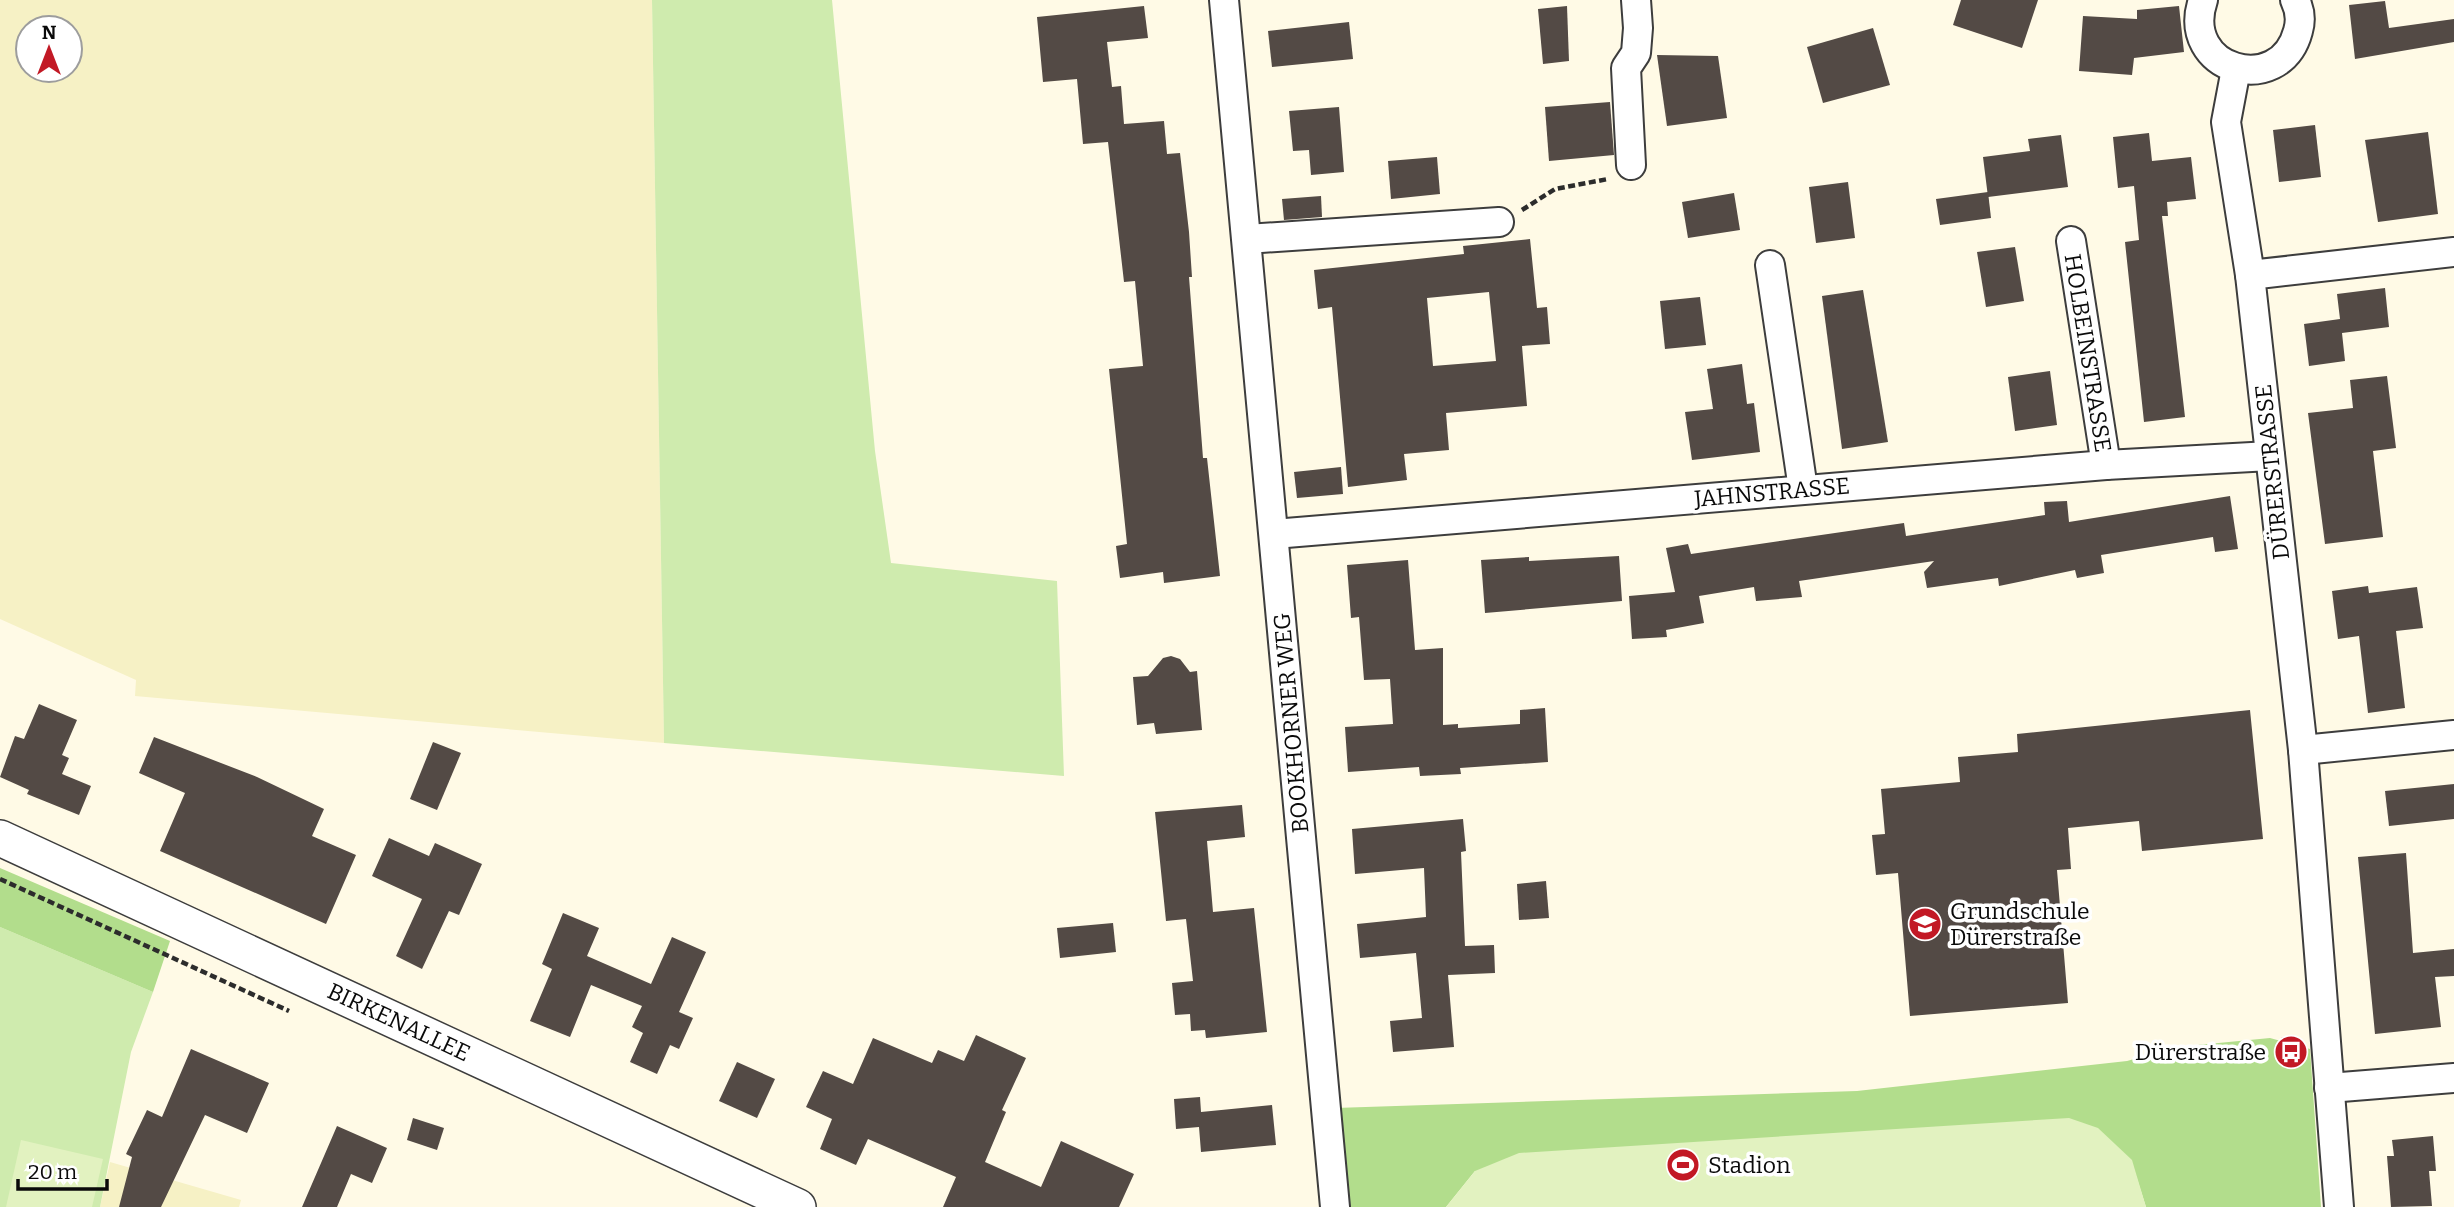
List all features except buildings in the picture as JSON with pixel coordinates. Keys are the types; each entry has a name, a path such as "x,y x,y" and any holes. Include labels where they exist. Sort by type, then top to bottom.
{"street":[{"name":"BOOKHORNER WEG","path":"1224,0 1335,1207"},
{"path":"1631,165 1626,68 1636,53 1636,0"},
{"path":"2203,0 2199,12 2203,41 2222,62 2253,71 2271,66 2285,55 2295,41 2300,24 2295,0"},
{"name":"DÜRERSTRASSE","path":"2236,68 2226,122 2250,275 2304,750 2339,1207"},
{"path":"1247,239 1499,222"},
{"name":"HOLBEINSTRASSE","path":"2071,241 2106,465"},
{"path":"2250,275 2454,252"},
{"path":"1770,265 1803,489"},
{"name":"JAHNSTRASSE","path":"1274,534 2106,465 2270,456"},
{"path":"2304,750 2454,735"},
{"name":"BIRKENALLEE","path":"0,838 798,1207"},
{"path":"2329,1088 2454,1078"}],"path":[{"path":"1499,222 1555,189 1597,183 1625,174 1631,165"}],"shaded area":[{"path":"0,0 652,0 664,743 135,696 136,680 0,619"},
{"path":"110,1162 241,1200 239,1207 100,1207"}],"green space":[{"path":"652,0 832,0 875,451 891,563 1057,581 1064,776 664,743"},
{"path":"0,868 170,941 153,992 0,927"},
{"path":"0,927 153,992 131,1052 100,1207 0,1207"},
{"path":"2270,1038 2310,1049 2321,1207 2146,1207 2131,1160 1475,1171 1446,1207 1345,1207 1335,1108 1857,1091 2127,1061 2177,1047"},
{"name":"Stadion","path":"2069,1118 2098,1128 2132,1160 2146,1207 1446,1207 1475,1171 1519,1153"},
{"path":"21,1140 103,1159 92,1207 6,1207"}],"place":[{"name":"Grundschule Dürerstraße","path":"1925,924"},
{"name":"Dürerstraße","path":"2291,1052"},
{"name":"Stadion","path":"1683,1165"}]}
